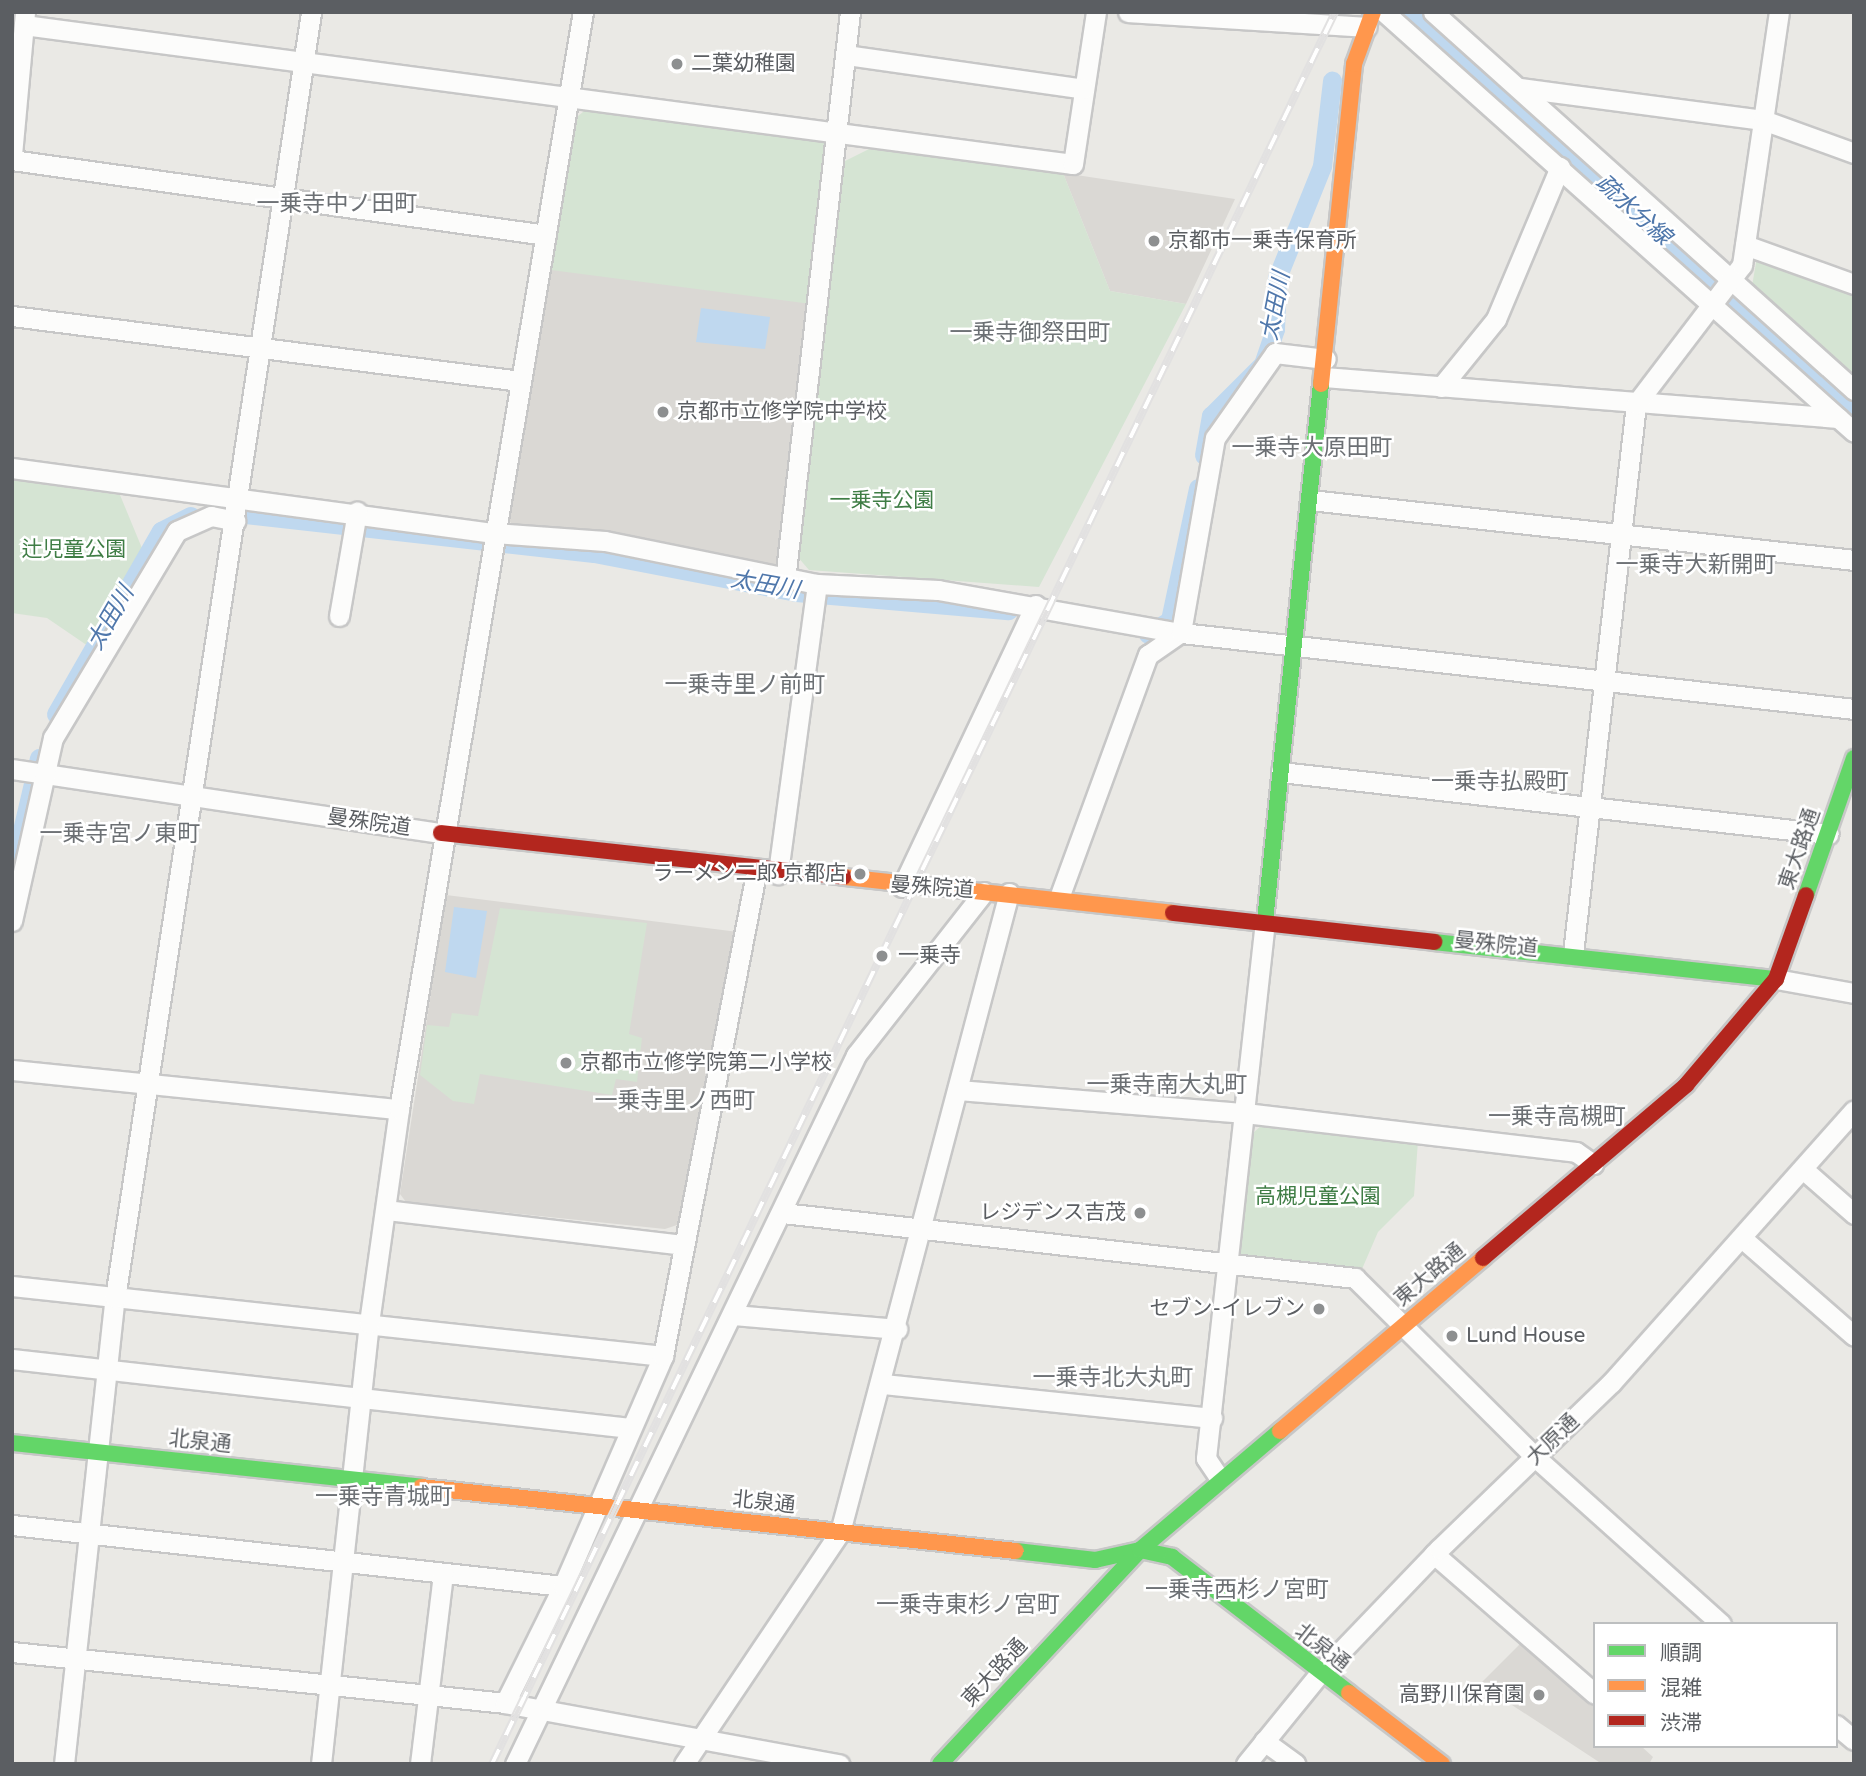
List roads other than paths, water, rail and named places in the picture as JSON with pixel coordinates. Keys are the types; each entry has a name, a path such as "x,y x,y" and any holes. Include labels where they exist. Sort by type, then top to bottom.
{"street":[{"path":"64,1764 115,1298 311,12"},
{"path":"321,1764 369,1323 399,1109 441,832 583,12"},
{"path":"785,580 850,12"},
{"path":"546,235 12,158 24,18 303,61 837,136 1073,164 1096,12"},
{"path":"1128,12 1370,20 1354,64 1325,368 1206,1458 1220,1479"},
{"path":"1384,12 1854,432"},
{"path":"1433,12 1854,390"},
{"path":"1573,953 1601,680 1636,404 1733,283 1745,245 1779,12"},
{"path":"846,55 1084,89"},
{"path":"1520,88 1763,120 1854,153"},
{"path":"1441,387 1496,319 1560,167"},
{"path":"1745,245 1854,284"},
{"path":"12,316 520,381"},
{"path":"1060,895 1148,655 1170,630 1215,438 1230,408 1260,379 1275,353 1325,368 1441,387 1838,418"},
{"path":"12,468 237,510 492,542 605,541 785,580 816,590 938,590 1032,612 1170,630 1854,709"},
{"path":"1310,500 1854,560"},
{"path":"12,921 31,771 172,539 211,516 237,510"},
{"path":"340,616 355,523"},
{"path":"778,874 816,590"},
{"path":"902,887 1032,612"},
{"name":"東大路通","path":"940,1764 1140,1550 1220,1479 1686,1085 1776,979 1854,758"},
{"name":"曼殊院道","path":"31,771 441,832 778,874 902,887 1060,895 1265,921 1573,953 1776,979 1854,993"},
{"path":"1281,772 1828,834"},
{"path":"505,1703 564,1586 595,1506 663,1356 756,871"},
{"path":"515,1764 636,1510 734,1315 856,1055 985,892"},
{"path":"684,1764 840,1532 883,1384 1009,893"},
{"path":"12,1070 399,1109"},
{"path":"958,1090 1245,1113 1576,1152 1593,1164"},
{"name":"大原通","path":"1246,1764 1320,1673 1434,1554 1535,1457 1743,1239 1854,1110"},
{"path":"1804,1170 1854,1214"},
{"path":"386,1210 684,1245"},
{"path":"783,1213 922,1231 1354,1278 1404,1324 1535,1457 1719,1622"},
{"path":"1743,1239 1854,1336"},
{"path":"12,1286 663,1356"},
{"path":"734,1315 897,1329"},
{"path":"12,1359 361,1395 630,1428"},
{"path":"883,1384 1212,1418"},
{"name":"北泉通","path":"12,1443 1095,1560 1140,1550 1172,1557 1442,1764"},
{"path":"12,1525 564,1586"},
{"path":"1434,1554 1593,1692"},
{"path":"420,1764 443,1573"},
{"path":"12,1652 505,1703 839,1764"},
{"path":"1838,1727 1854,1740"},
{"path":"1265,1741 1296,1764"}],"water":[{"path":"701,308 770,317 765,349 696,342"},
{"path":"454,907 487,911 476,978 445,972"}],"waterway":[{"name":"疏水分線","path":"1412,12 1854,408"},
{"name":"太田川","path":"1204,455 1211,416 1263,364 1275,329 1277,278 1322,166 1332,81"},
{"name":"太田川","path":"1148,634 1170,620 1198,488"},
{"name":"太田川","path":"219,511 594,553 796,592 1008,610"},
{"name":"太田川","path":"56,714 161,531 190,516"},
{"name":"太田川","path":"12,873 39,758"}],"railway":[{"path":"492,1764 1335,12"}],"place":[{"name":"二葉幼稚園","path":"677,64"},
{"name":"京都市一乗寺保育所","path":"1154,241"},
{"name":"京都市立修学院中学校","path":"663,412"},
{"name":"ラーメン二郎 京都店","path":"860,874"},
{"name":"一乗寺","path":"882,956"},
{"name":"京都市立修学院第二小学校","path":"566,1063"},
{"name":"レジデンス吉茂","path":"1140,1213"},
{"name":"セブン-イレブン","path":"1319,1309"},
{"name":"Lund House","path":"1452,1336"},
{"name":"高野川保育園","path":"1539,1695"}],"district":[{"name":"一乗寺中ノ田町","path":"337,204"},
{"name":"一乗寺御祭田町","path":"1030,333"},
{"name":"一乗寺大原田町","path":"1312,448"},
{"name":"一乗寺大新開町","path":"1696,565"},
{"name":"一乗寺里ノ前町","path":"745,685"},
{"name":"一乗寺払殿町","path":"1500,782"},
{"name":"一乗寺宮ノ東町","path":"120,834"},
{"name":"一乗寺南大丸町","path":"1167,1085"},
{"name":"一乗寺里ノ西町","path":"675,1101"},
{"name":"一乗寺高槻町","path":"1557,1117"},
{"name":"一乗寺北大丸町","path":"1113,1378"},
{"name":"一乗寺青城町","path":"384,1497"},
{"name":"一乗寺西杉ノ宮町","path":"1237,1590"},
{"name":"一乗寺東杉ノ宮町","path":"968,1605"}],"park label":[{"name":"一乗寺公園","path":"882,501"},
{"name":"辻児童公園","path":"74,550"},
{"name":"高槻児童公園","path":"1318,1197"}]}
